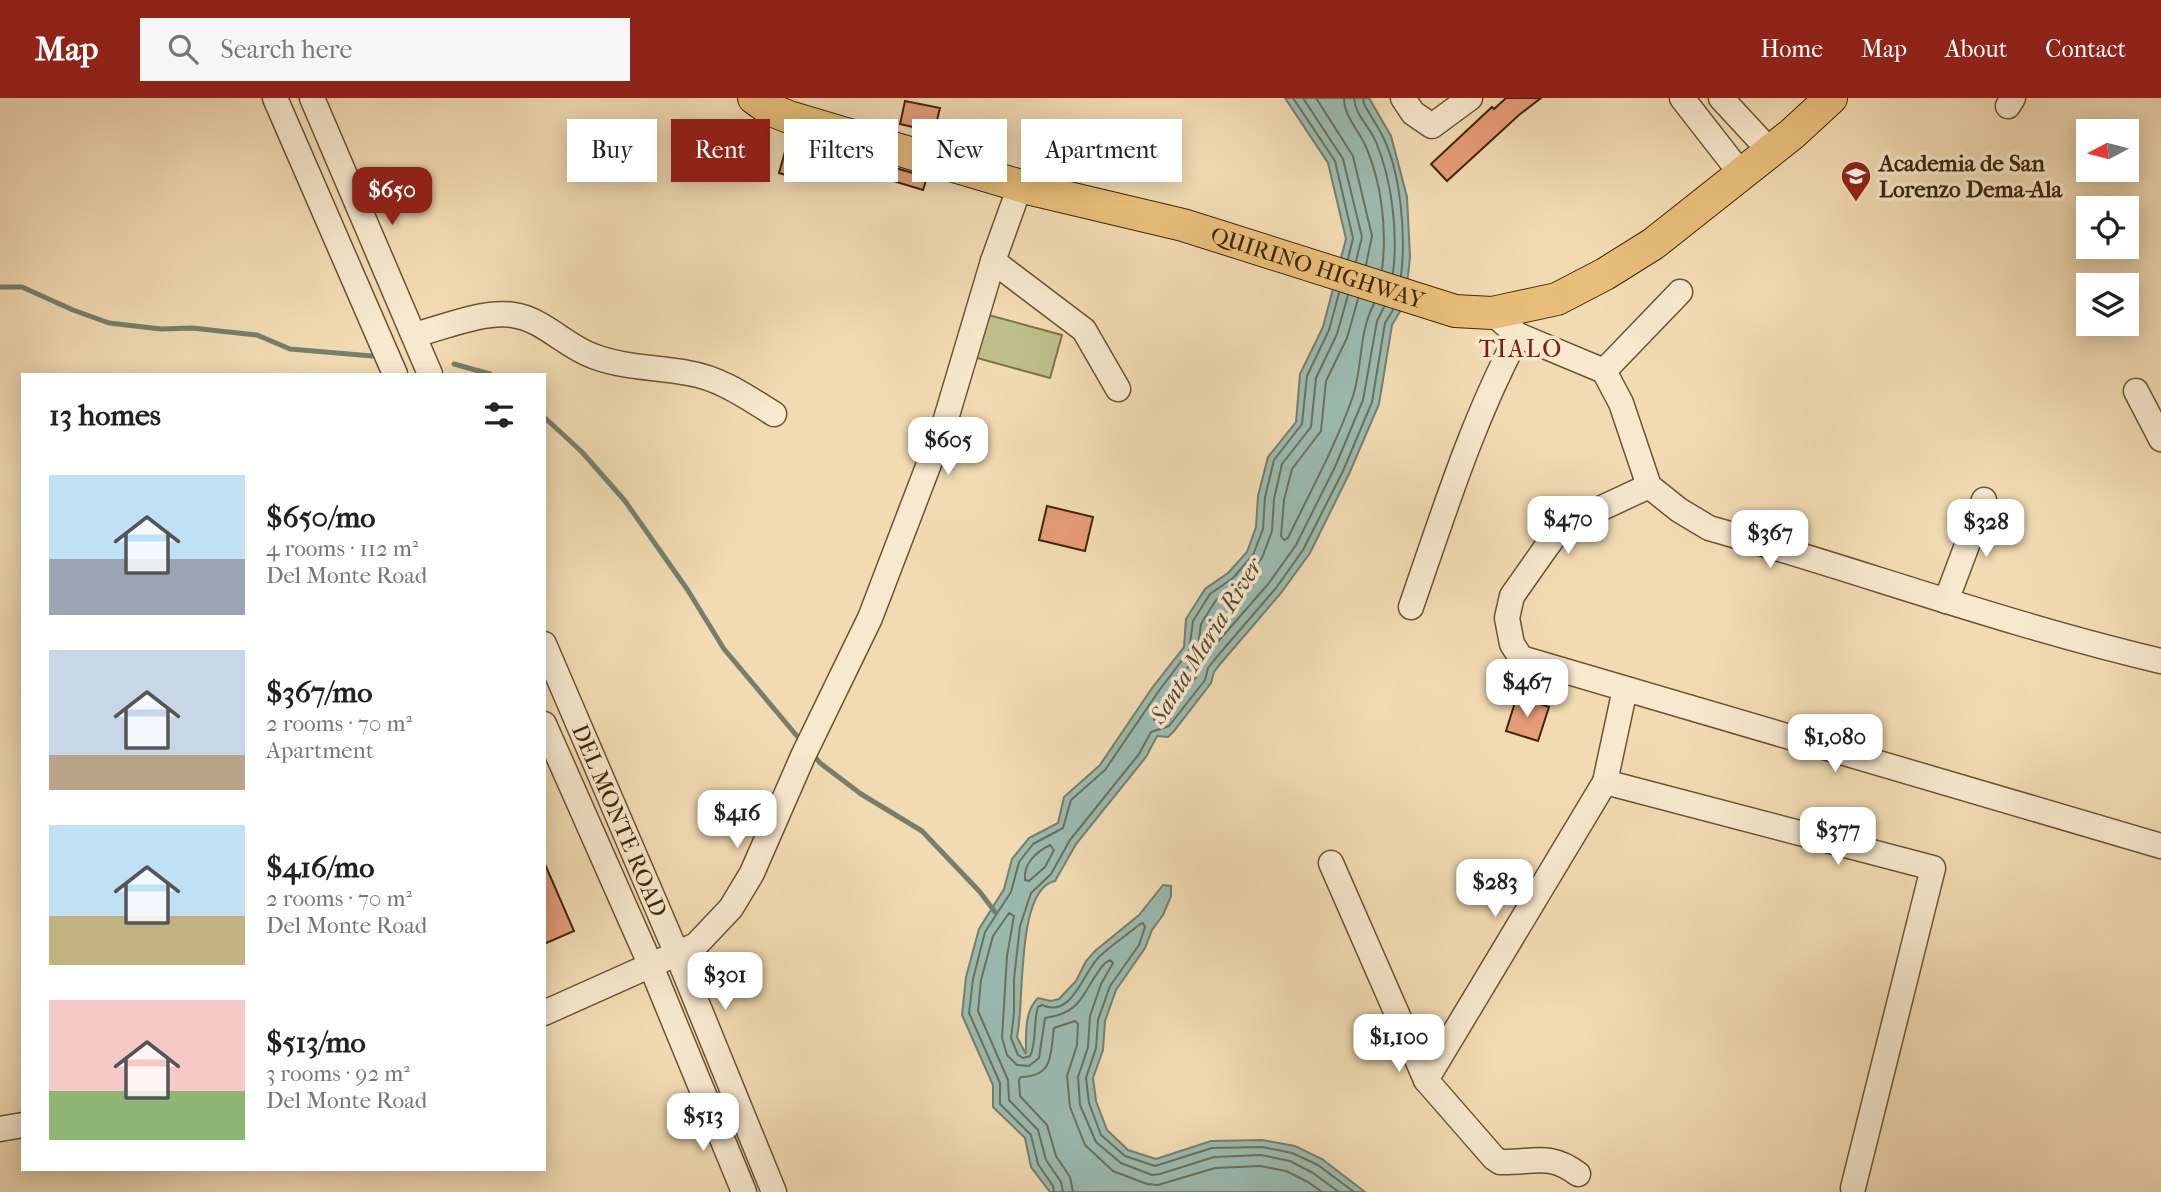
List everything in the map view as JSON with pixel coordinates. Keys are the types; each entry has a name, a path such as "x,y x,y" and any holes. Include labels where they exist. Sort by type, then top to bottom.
{"main road":[{"name":"QUIRINO HIGHWAY","path":"766,102 1020,186 1183,225 1455,312 1492,313 1557,299 1605,274 1653,244 1742,175 1831,98"}],"street":[{"path":"275,98 395,373"},
{"path":"312,98 430,373"},
{"path":"1403,98 1413,113 1432,126 1470,98"},
{"path":"1682,98 1742,175"},
{"path":"1721,98 1770,151"},
{"path":"546,1012 703,940 731,908 752,873 806,749 875,605 945,422 993,261 1020,186"},
{"path":"337,242 368,229"},
{"path":"993,261 1084,330 1118,389"},
{"path":"1604,371 1680,292"},
{"path":"1492,313 1518,335 1604,371 1621,403 1648,486 1679,510 1709,528 1946,601 2161,661"},
{"path":"414,335 491,315 511,314 525,318 576,350 596,358 634,367 690,373 729,386 774,414"},
{"path":"1411,607 1495,377 1518,335"},
{"path":"2136,391 2161,439"},
{"path":"1648,486 1561,527 1512,596 1507,618 1512,644 1521,658 2161,846"},
{"path":"1946,601 1984,500"},
{"name":"DEL MONTE ROAD","path":"546,649 677,954 774,1192"},
{"path":"1426,1080 1605,782 1625,689"},
{"name":"DEL MONTE ROAD","path":"546,728 651,966 744,1192"},
{"path":"1605,782 1933,868 1853,1188"},
{"path":"1331,863 1426,1080 1494,1158 1508,1162 1542,1159 1565,1163 1578,1174"},
{"path":"0,1129 21,1125"}],"green space":[{"path":"981,313 1062,335 1050,378 970,356"}],"water":[{"name":"Santa Maria River","path":"1285,98 1369,98 1391,136 1407,197 1410,257 1405,303 1392,325 1379,404 1349,474 1310,553 1281,593 1214,672 1211,683 1174,731 1168,737 1157,736 1146,757 1076,844 1055,881 1042,889 1033,904 1024,950 1017,1037 1026,1054 1028,1016 1033,1003 1038,998 1051,1001 1059,999 1076,981 1086,961 1095,951 1139,915 1163,885 1171,886 1171,896 1163,915 1152,930 1145,948 1116,990 1105,1021 1103,1050 1093,1078 1096,1101 1107,1130 1128,1150 1156,1159 1211,1141 1262,1140 1295,1146 1322,1159 1365,1192 1050,1192 1031,1167 1025,1138 993,1107 993,1085 962,1015 966,977 979,929 1004,889 1012,859 1029,838 1058,823 1064,797 1100,765 1152,688 1184,647 1186,619 1205,589 1228,573 1247,552 1256,527 1258,496 1268,457 1296,422 1300,374 1323,327 1346,239 1328,163"}],"building":[{"path":"1506,98 1541,98 1447,181 1431,164 1492,107 1494,109"},
{"path":"905,101 940,108 937,119 912,119 912,127 900,124"},
{"path":"784,155 784,174 779,173"},
{"path":"898,169 912,173 912,182 925,182 923,190 897,182"},
{"path":"1047,506 1093,517 1085,551 1039,540"},
{"path":"1517,696 1549,707 1538,741 1506,731"},
{"path":"546,867 574,931 546,943"}],"waterway":[{"path":"0,287 22,287 109,323 257,335 290,349 372,356"},
{"path":"454,364 486,373"},
{"path":"546,419 582,452 625,501 687,589 724,649 802,742"},
{"path":"811,752 820,763 861,794 922,831 980,892 995,912"}],"place":[{"name":"Academia de San Lorenzo Dema-Ala","path":"1856,203"}],"district":[{"name":"TIALO","path":"1521,349"}]}
